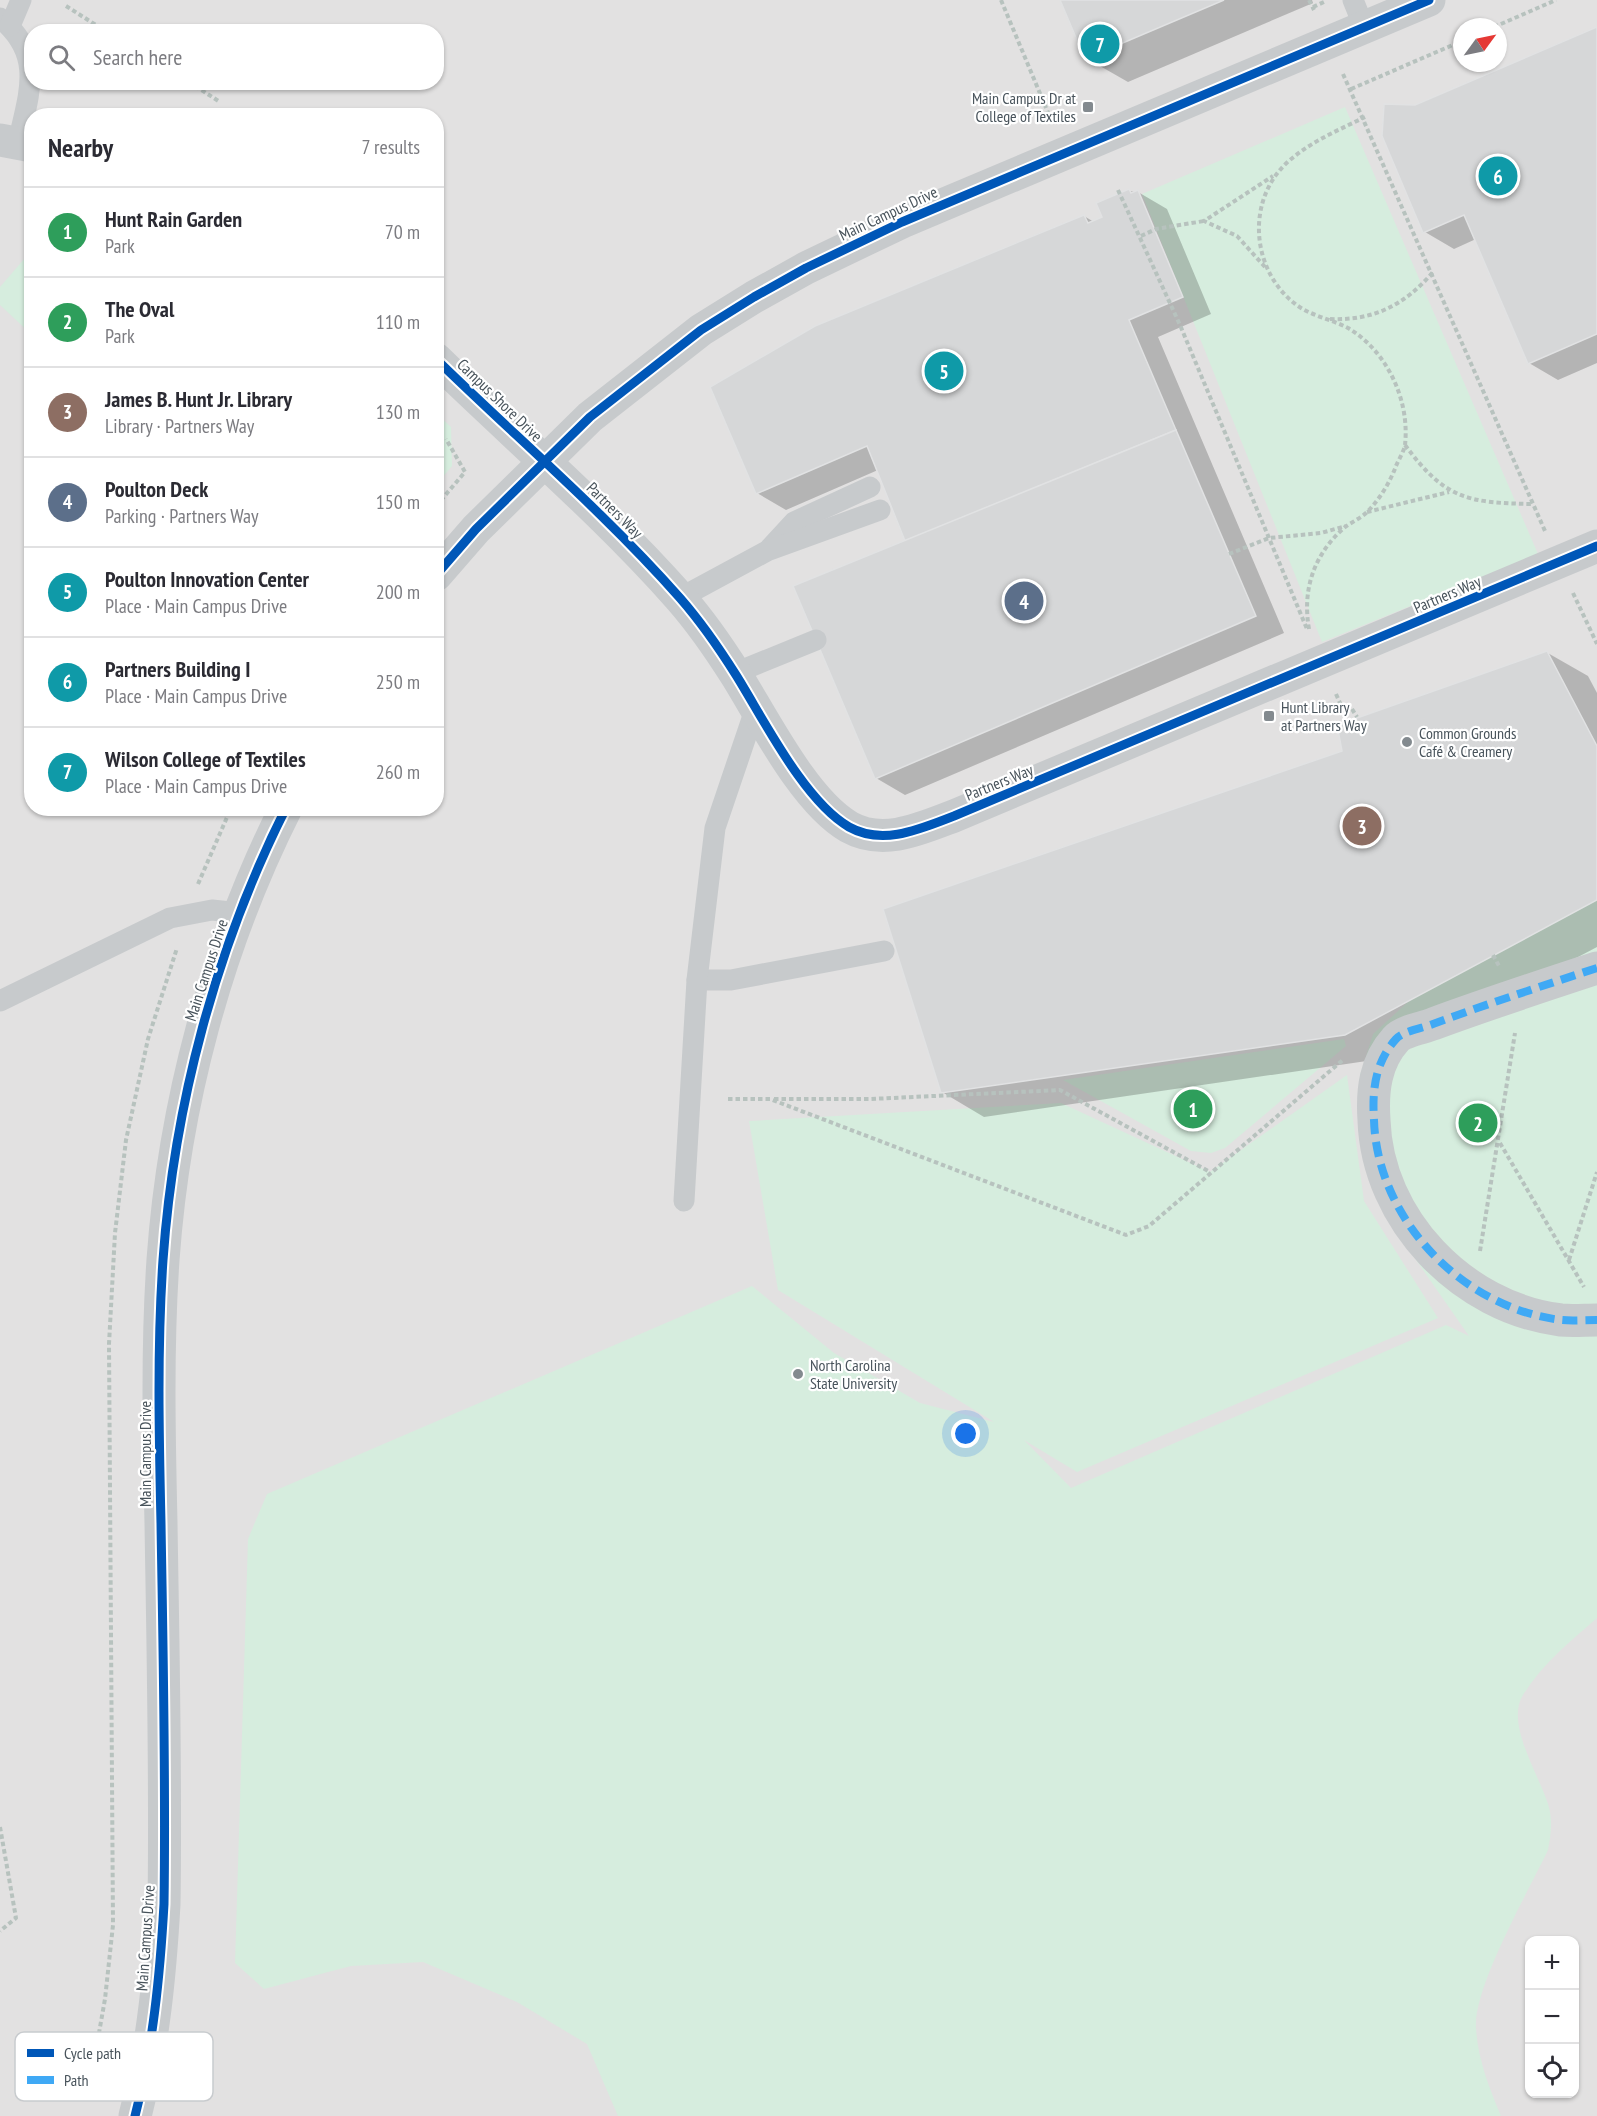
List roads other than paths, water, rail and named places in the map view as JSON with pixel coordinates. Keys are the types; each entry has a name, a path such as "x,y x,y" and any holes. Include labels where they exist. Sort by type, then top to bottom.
{"street":[{"name":"Main Campus Drive","path":"444,566 476,529 590,417 692,337 806,268 902,222 1054,156 1358,14 1429,0"},
{"name":"Campus Shore Drive","path":"444,367 544,462"},
{"name":"Partners Way","path":"544,462 607,521 680,598 735,673 803,780 834,816 860,832 893,836 944,820 1597,546"},
{"name":"Main Campus Drive","path":"152,2032 161,1970 164,1904 160,1466 163,1261 175,1162 191,1076 212,995 240,913 282,816"},
{"path":"1597,968 1397,1037 1377,1069 1373,1101 1379,1156 1397,1205 1420,1243 1474,1287 1516,1308 1560,1320 1597,1320"},
{"name":"Main Campus Drive","path":"135,2116 138,2101"}],"lane":[{"path":"21,0 5,22 24,44"},
{"path":"25,108 29,90"},
{"path":"16,143 24,112"},
{"path":"767,550 794,522 870,487"},
{"path":"680,598 767,550 880,510"},
{"path":"735,673 816,640"},
{"path":"684,1201 697,981 715,828 756,707"},
{"path":"0,1001 170,918 212,910 240,913"},
{"path":"697,981 731,980 884,951"}],"place":[{"name":"Wilson College of Textiles","path":"1100,44"},
{"name":"Main Campus Dr at College of Textiles","path":"1088,107"},
{"name":"Partners Building I","path":"1498,176"},
{"name":"Poulton Innovation Center","path":"944,371"},
{"name":"Poulton Deck","path":"1024,601"},
{"name":"Hunt Library at Partners Way","path":"1269,716"},
{"name":"Common Grounds Café & Creamery","path":"1407,742"},
{"name":"James B. Hunt Jr. Library","path":"1362,826"},
{"name":"Hunt Rain Garden","path":"1193,1109"},
{"name":"The Oval","path":"1478,1123"},
{"name":"North Carolina State University","path":"798,1374"}]}
